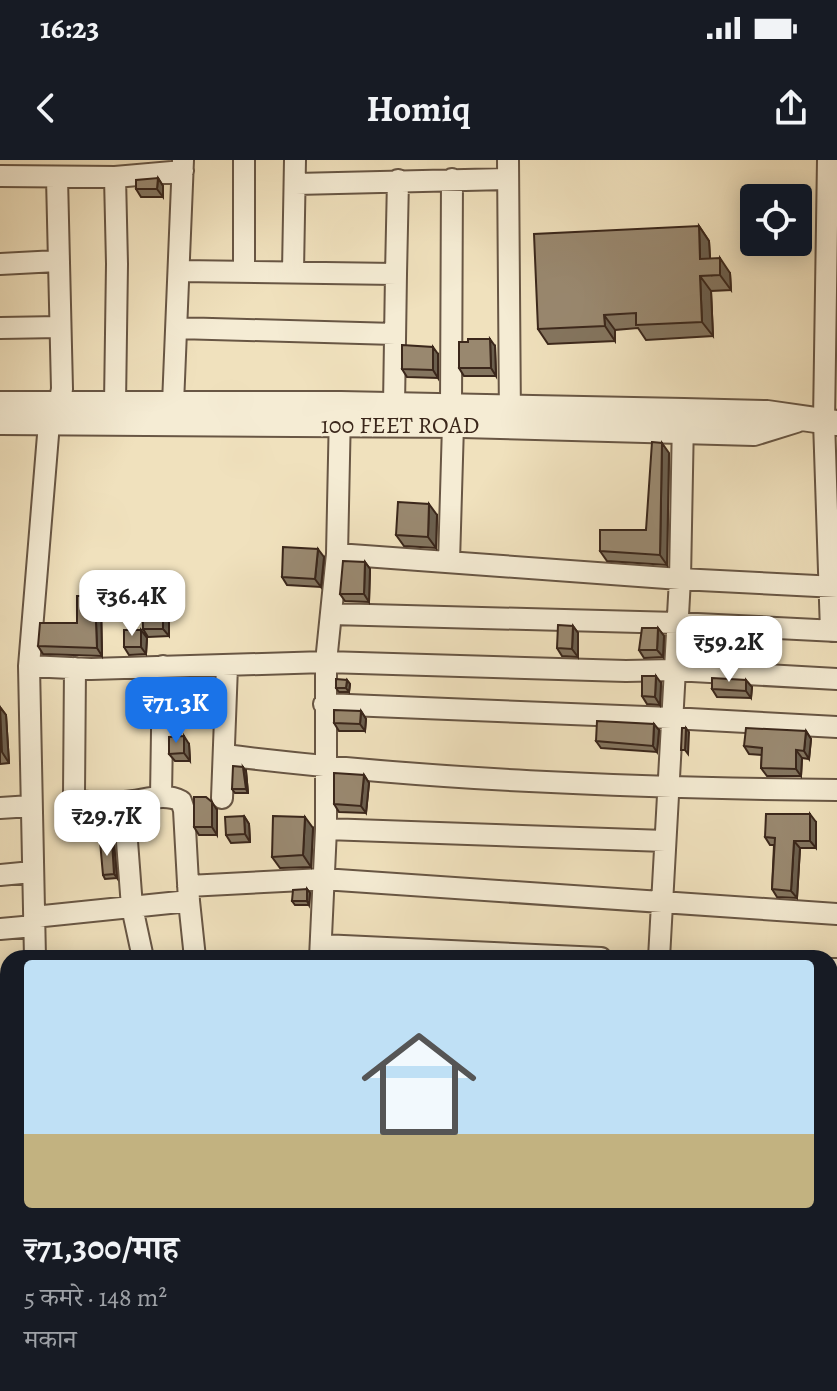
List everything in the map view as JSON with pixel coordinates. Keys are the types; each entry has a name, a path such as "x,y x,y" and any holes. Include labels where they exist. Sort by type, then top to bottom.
{"street":[{"path":"244,160 244,271"},
{"path":"293,271 295,160"},
{"path":"331,614 677,623 834,631 828,160"},
{"path":"0,176 115,177 183,165 173,404"},
{"path":"296,184 452,179 508,169 510,417"},
{"path":"115,177 115,403"},
{"path":"35,950 29,666 54,413 62,389 57,178"},
{"path":"449,562 452,179"},
{"path":"394,405 398,180"},
{"path":"0,264 57,261"},
{"path":"180,271 396,274"},
{"path":"0,328 60,327"},
{"path":"177,328 395,334"},
{"name":"100 FEET ROAD","path":"0,422 115,403 340,414 394,405 452,416"},
{"name":"100 FEET ROAD","path":"0,404 54,413 683,420 767,413 831,422"},
{"path":"321,950 326,829 324,704 337,554 340,414"},
{"path":"659,950 680,579 683,420"},
{"path":"337,554 833,587"},
{"path":"29,666 227,666 326,662 674,670 837,679"},
{"path":"161,797 163,666"},
{"path":"222,798 227,666"},
{"path":"75,668 74,794 78,801 85,802 124,802 161,797 181,801 194,950"},
{"path":"324,704 837,727"},
{"path":"224,755 325,767 668,788 837,790"},
{"path":"124,802 132,907 141,950"},
{"path":"0,808 31,806"},
{"path":"326,829 665,841"},
{"path":"0,875 32,872"},
{"path":"0,929 132,907 188,894 323,879 837,914"}],"building":[{"path":"158,178 157,189 136,189 136,180"},
{"path":"699,226 700,259 720,258 720,275 700,276 702,322 636,325 636,313 604,315 605,326 538,329 534,234"},
{"path":"468,339 490,339 491,368 459,368 459,342 468,342"},
{"path":"402,345 433,347 433,370 402,369"},
{"path":"652,442 662,443 660,555 600,551 600,530 646,530"},
{"path":"398,502 429,504 428,537 396,535"},
{"path":"283,547 318,549 315,579 282,577"},
{"path":"343,561 365,562 364,594 340,594"},
{"path":"142,595 163,595 163,629 143,629"},
{"path":"77,596 95,596 97,648 38,646 40,623 77,623"},
{"path":"558,625 573,626 572,649 557,648"},
{"path":"642,628 658,628 657,650 639,650"},
{"path":"124,630 141,630 141,647 124,647"},
{"path":"642,676 656,676 655,697 642,696"},
{"path":"712,678 746,680 746,691 712,689"},
{"path":"336,679 347,680 346,688 336,688"},
{"path":"334,710 361,711 360,724 334,723"},
{"path":"597,721 654,724 653,746 596,741"},
{"path":"682,728 686,728 685,750 681,750"},
{"path":"746,728 806,731 804,751 796,750 796,769 761,768 762,748 744,746"},
{"path":"184,736 184,753 169,754 169,737"},
{"path":"233,766 243,767 246,789 232,789"},
{"path":"334,773 364,775 361,806 334,804"},
{"path":"194,797 206,797 212,802 212,827 194,827"},
{"path":"766,814 810,814 810,841 794,841 791,891 772,889 775,838 765,837"},
{"path":"244,816 245,834 226,835 225,817"},
{"path":"273,816 305,817 303,855 272,857"},
{"path":"100,841 112,841 114,874 103,875"},
{"path":"307,889 307,901 292,901 293,890"}]}
